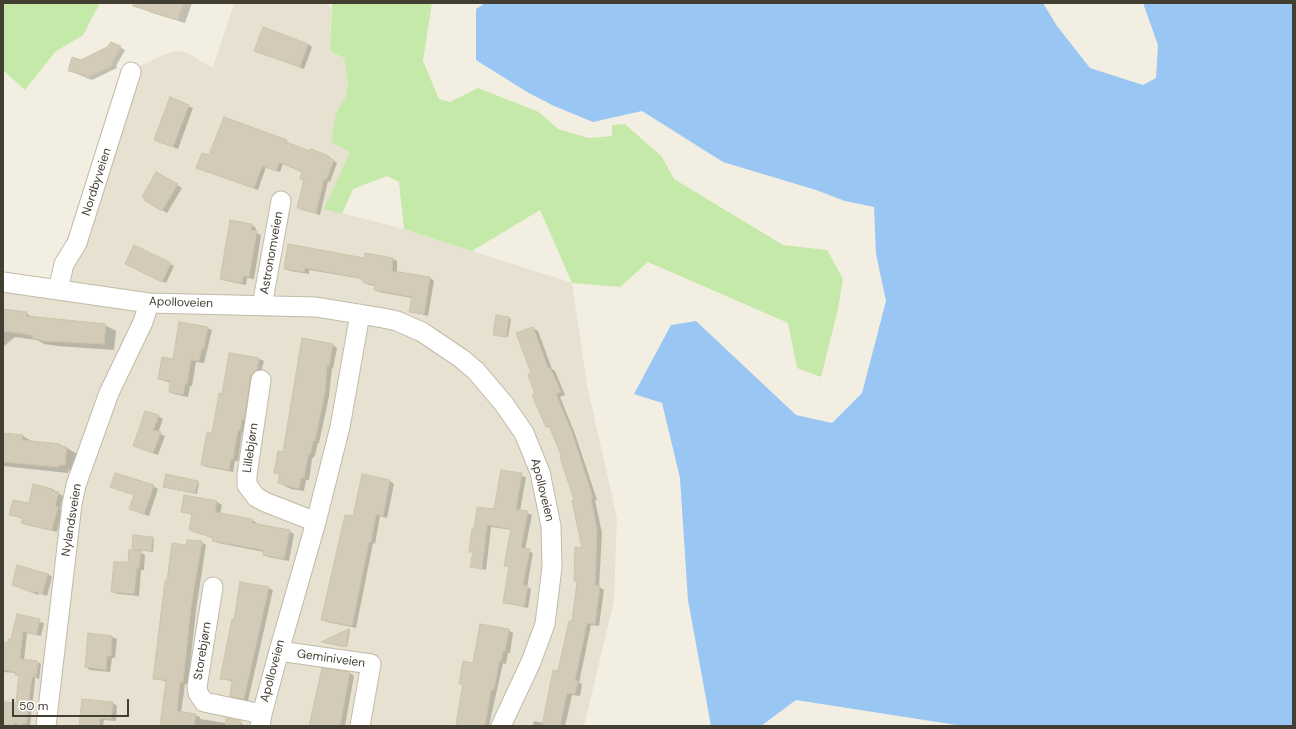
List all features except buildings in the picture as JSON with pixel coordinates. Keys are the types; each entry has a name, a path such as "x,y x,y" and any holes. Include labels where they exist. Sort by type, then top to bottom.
{"street":[{"name":"Nordbyveien","path":"58,290 64,264 77,243 132,72"},
{"name":"Astronomveien","path":"262,306 281,201"},
{"name":"Apolloveien","path":"3,282 149,303 316,308 360,314 411,326 432,338 476,371 504,404 524,433 540,472 549,510 552,548 548,608 538,644 501,726"},
{"name":"Nylandsveien","path":"46,726 70,518 76,485 110,394 143,322 149,303"},
{"name":"Apolloveien","path":"261,720 278,651 316,522 340,427 360,314"},
{"name":"Lillebjørn","path":"261,380 247,474 247,485 256,497 265,502 316,522"},
{"name":"Storebjørn","path":"213,588 197,688 198,693 204,702 261,720"},
{"name":"Geminiveien","path":"278,651 371,664 360,726"}],"shaded area":[{"path":"327,3 331,8 330,51 344,58 348,83 345,98 336,113 350,152 325,209 404,229 572,283 587,385 617,518 614,601 584,726 3,726 3,282 58,289 138,67 165,54 177,51 189,53 213,67 234,4"}],"green space":[{"path":"3,3 100,3 83,35 55,52 25,90 3,70"},
{"path":"332,3 432,3 423,61 439,99 450,102 478,88 539,112 558,129 589,138 612,136 612,125 625,124 662,157 674,179 783,245 827,250 843,279 838,309 821,377 797,368 788,323 648,262 620,287 572,283 540,210 472,251 404,229 399,182 387,176 353,189 342,214 324,209 350,152 331,142 336,113 345,98 348,83 344,58 330,51"}],"water":[{"path":"485,3 1043,3 1057,26 1090,68 1143,85 1156,78 1158,45 1143,3 1293,3 1293,726 963,726 796,700 761,726 711,726 688,600 680,478 662,403 634,394 671,325 696,321 796,415 832,423 862,393 886,301 876,254 874,207 845,201 816,190 723,162 642,111 593,122 554,106 527,92 476,60 476,9"}]}
